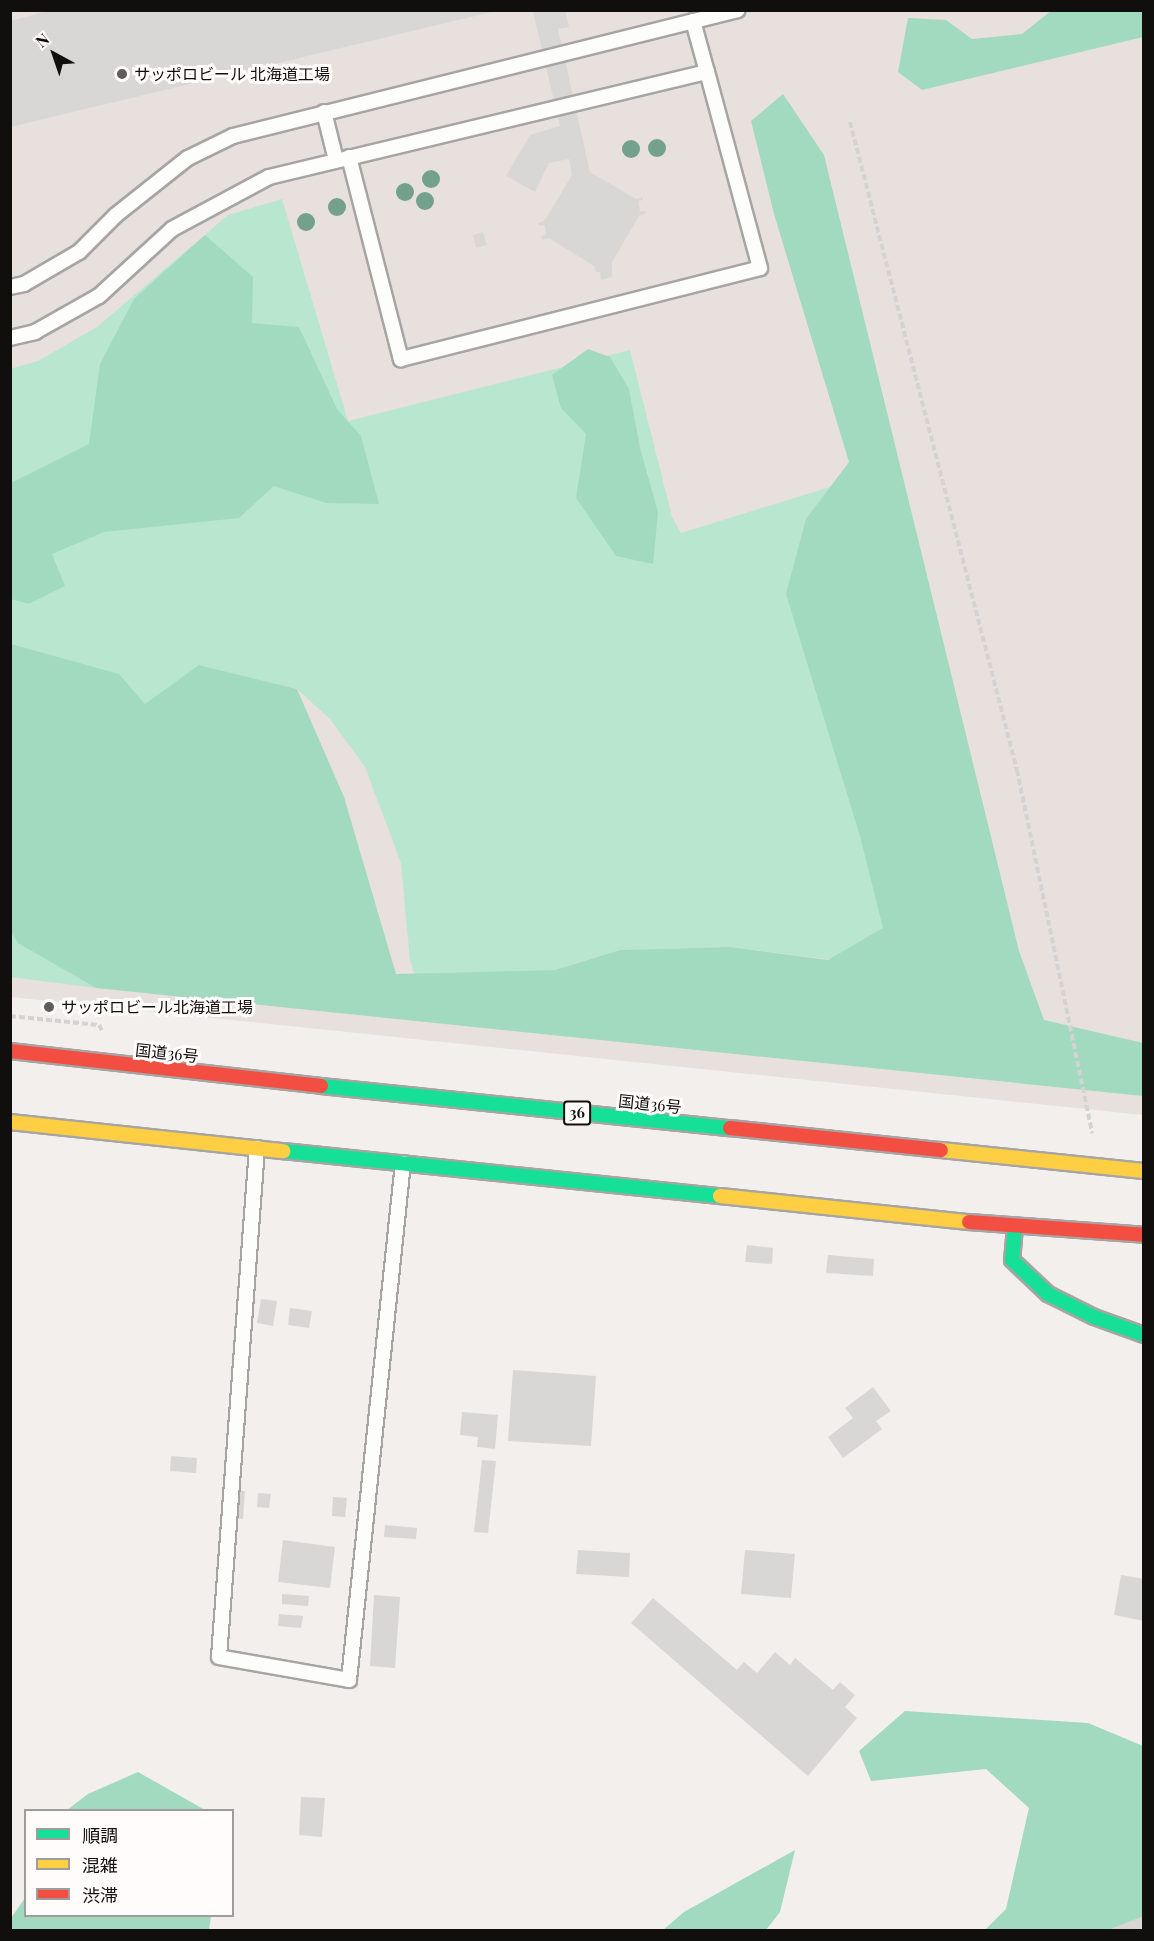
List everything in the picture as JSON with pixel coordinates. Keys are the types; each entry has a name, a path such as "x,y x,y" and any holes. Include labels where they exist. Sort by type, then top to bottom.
{"main road":[{"name":"国道36号","path":"10,1051 122,1065 1143,1171"},
{"path":"10,1122 1015,1227 1143,1235"},
{"path":"1015,1227 1012,1260 1048,1294 1094,1317 1143,1335"}],"lane":[{"path":"10,287 24,284 79,252 116,214 188,158 233,136 738,10"},
{"path":"324,112 343,159 401,359 760,268 693,21"},
{"path":"10,338 35,332 99,296 172,229 269,177 707,72"},
{"path":"256,1148 219,1657 349,1680 403,1163"}],"path":[{"path":"850,122 1017,770 1099,1167"}],"shaded area":[{"path":"11,11 1143,11 1143,1115 11,997"}],"green space":[{"path":"1052,10 1143,11 1143,37 922,90 898,72 908,18 946,20 972,39 1022,34"},
{"path":"783,94 824,155 1019,951 1044,1020 1143,1043 1143,1096 96,988 18,943 10,930 11,644 119,674 145,704 199,665 297,689 344,797 396,974 555,970 620,950 730,947 828,960 883,928 860,836 786,594 806,519 849,462 774,214 751,121"},
{"path":"282,199 348,421 630,350 672,517 681,533 859,478 890,942 849,962 730,947 620,950 555,970 416,979 410,961 401,863 365,767 330,719 297,689 199,665 145,705 11,757 10,369 38,361 97,327 228,215"},
{"path":"205,235 253,277 252,323 299,327 337,409 361,436 379,504 326,503 274,486 239,518 104,532 52,554 65,586 29,604 11,599 11,483 89,444 100,364 134,299"},
{"path":"588,349 610,357 629,389 640,448 658,512 653,564 616,556 576,498 586,434 561,408 552,375"},
{"path":"10,930 19,943 96,988 11,977"},
{"path":"905,1711 1088,1723 1143,1746 1143,1930 985,1930 1006,1909 1029,1808 986,1769 871,1781 859,1751"},
{"path":"138,1772 203,1809 68,1809 88,1794"},
{"path":"795,1850 780,1912 766,1930 663,1930 684,1912"},
{"path":"24,1899 24,1917 211,1917 209,1930 11,1930 11,1918"}],"building":[{"name":"サッポロビール 北海道工場","path":"52,10 496,11 10,127 10,21"},
{"path":"565,10 569,27 558,29 590,172 636,199 643,197 643,200 638,201 640,211 645,211 645,214 639,216 612,262 612,277 601,280 600,272 596,272 594,266 549,238 543,240 541,237 546,234 545,225 539,226 538,223 545,220 572,175 569,159 549,163 535,192 506,176 530,135 560,126 533,12"},
{"path":"483,232 487,245 476,248 473,235"},
{"path":"747,1245 773,1248 772,1264 745,1262"},
{"path":"828,1255 874,1259 873,1276 826,1273"},
{"path":"261,1299 277,1301 273,1326 257,1323"},
{"path":"290,1308 312,1311 309,1328 288,1325"},
{"path":"513,1370 596,1376 591,1446 508,1441"},
{"path":"873,1387 891,1411 876,1421 882,1429 843,1458 828,1437 853,1418 845,1408"},
{"path":"462,1412 498,1415 495,1449 477,1447 478,1437 460,1435"},
{"path":"171,1456 197,1458 196,1473 170,1471"},
{"path":"482,1460 496,1461 488,1533 474,1532"},
{"path":"233,1491 245,1491 243,1519 231,1518"},
{"path":"258,1493 271,1494 269,1508 257,1507"},
{"path":"333,1497 347,1498 345,1517 332,1516"},
{"path":"385,1525 417,1528 416,1539 384,1537"},
{"path":"283,1540 335,1547 330,1588 278,1582"},
{"path":"578,1550 630,1553 629,1577 576,1574"},
{"path":"745,1550 795,1554 791,1598 741,1594"},
{"path":"1121,1575 1144,1579 1144,1621 1114,1615"},
{"path":"282,1594 309,1596 308,1606 282,1604"},
{"path":"374,1595 400,1597 395,1668 370,1666"},
{"path":"653,1598 737,1670 744,1662 757,1673 775,1652 790,1665 795,1658 833,1690 840,1682 855,1695 845,1707 857,1718 808,1776 631,1623"},
{"path":"279,1614 303,1616 301,1628 278,1626"},
{"path":"301,1797 325,1798 322,1837 299,1835"},
{"path":"1144,1916 1144,1930 1108,1930"}],"traffic: fast":[{"path":"321,1086 730,1128"},
{"path":"283,1151 720,1196"},
{"path":"1015,1227 1012,1260 1048,1294 1094,1317 1144,1335"}],"traffic: slow":[{"path":"10,1122 283,1151"},
{"path":"941,1150 1144,1171"},
{"path":"720,1196 969,1222"}],"traffic: jam":[{"path":"10,1051 321,1086"},
{"path":"730,1128 941,1150"},
{"path":"969,1222 1144,1235"}],"place":[{"name":"サッポロビール 北海道工場","path":"122,74"},
{"name":"サッポロビール北海道工場","path":"49,1007"}]}
